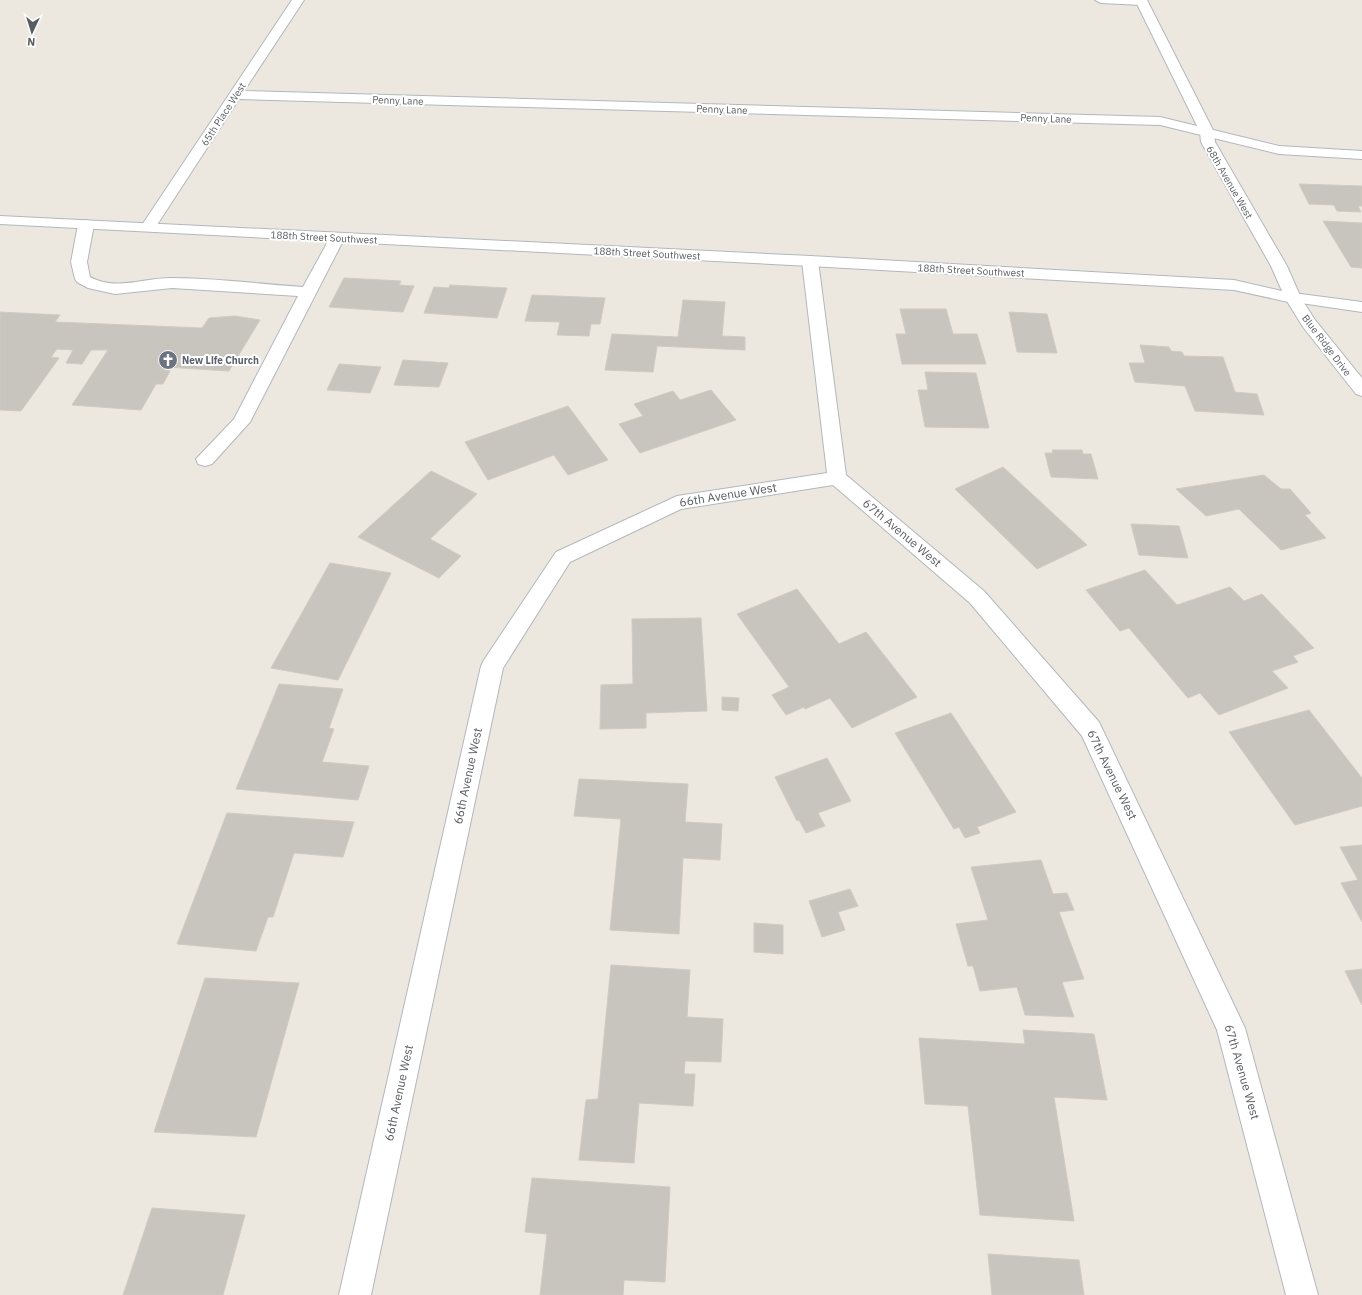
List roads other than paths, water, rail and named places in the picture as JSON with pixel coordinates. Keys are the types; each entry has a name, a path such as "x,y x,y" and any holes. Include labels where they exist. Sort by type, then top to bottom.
{"street":[{"name":"65th Place West","path":"148,228 298,0"},
{"path":"1101,0 1141,1"},
{"name":"68th Avenue West","path":"1141,1 1207,132 1208,142 1279,266 1293,298"},
{"name":"Penny Lane","path":"236,95 1160,121 1279,150 1362,155"},
{"name":"188th Street Southwest","path":"0,220 1234,284 1293,298 1362,307"},
{"path":"86,225 79,262 83,279 94,286 113,290 157,283 172,283 308,292"},
{"path":"205,459 240,422 337,237"},
{"path":"810,261 837,478"},
{"name":"Blue Ridge Drive","path":"1293,298 1309,323 1362,390"},
{"name":"66th Avenue West","path":"355,1295 492,666 563,557 677,503 837,478"},
{"name":"67th Avenue West","path":"837,478 977,597 1091,729 1231,1028 1302,1295"}],"place":[{"name":"New Life Church","path":"168,360"}]}
